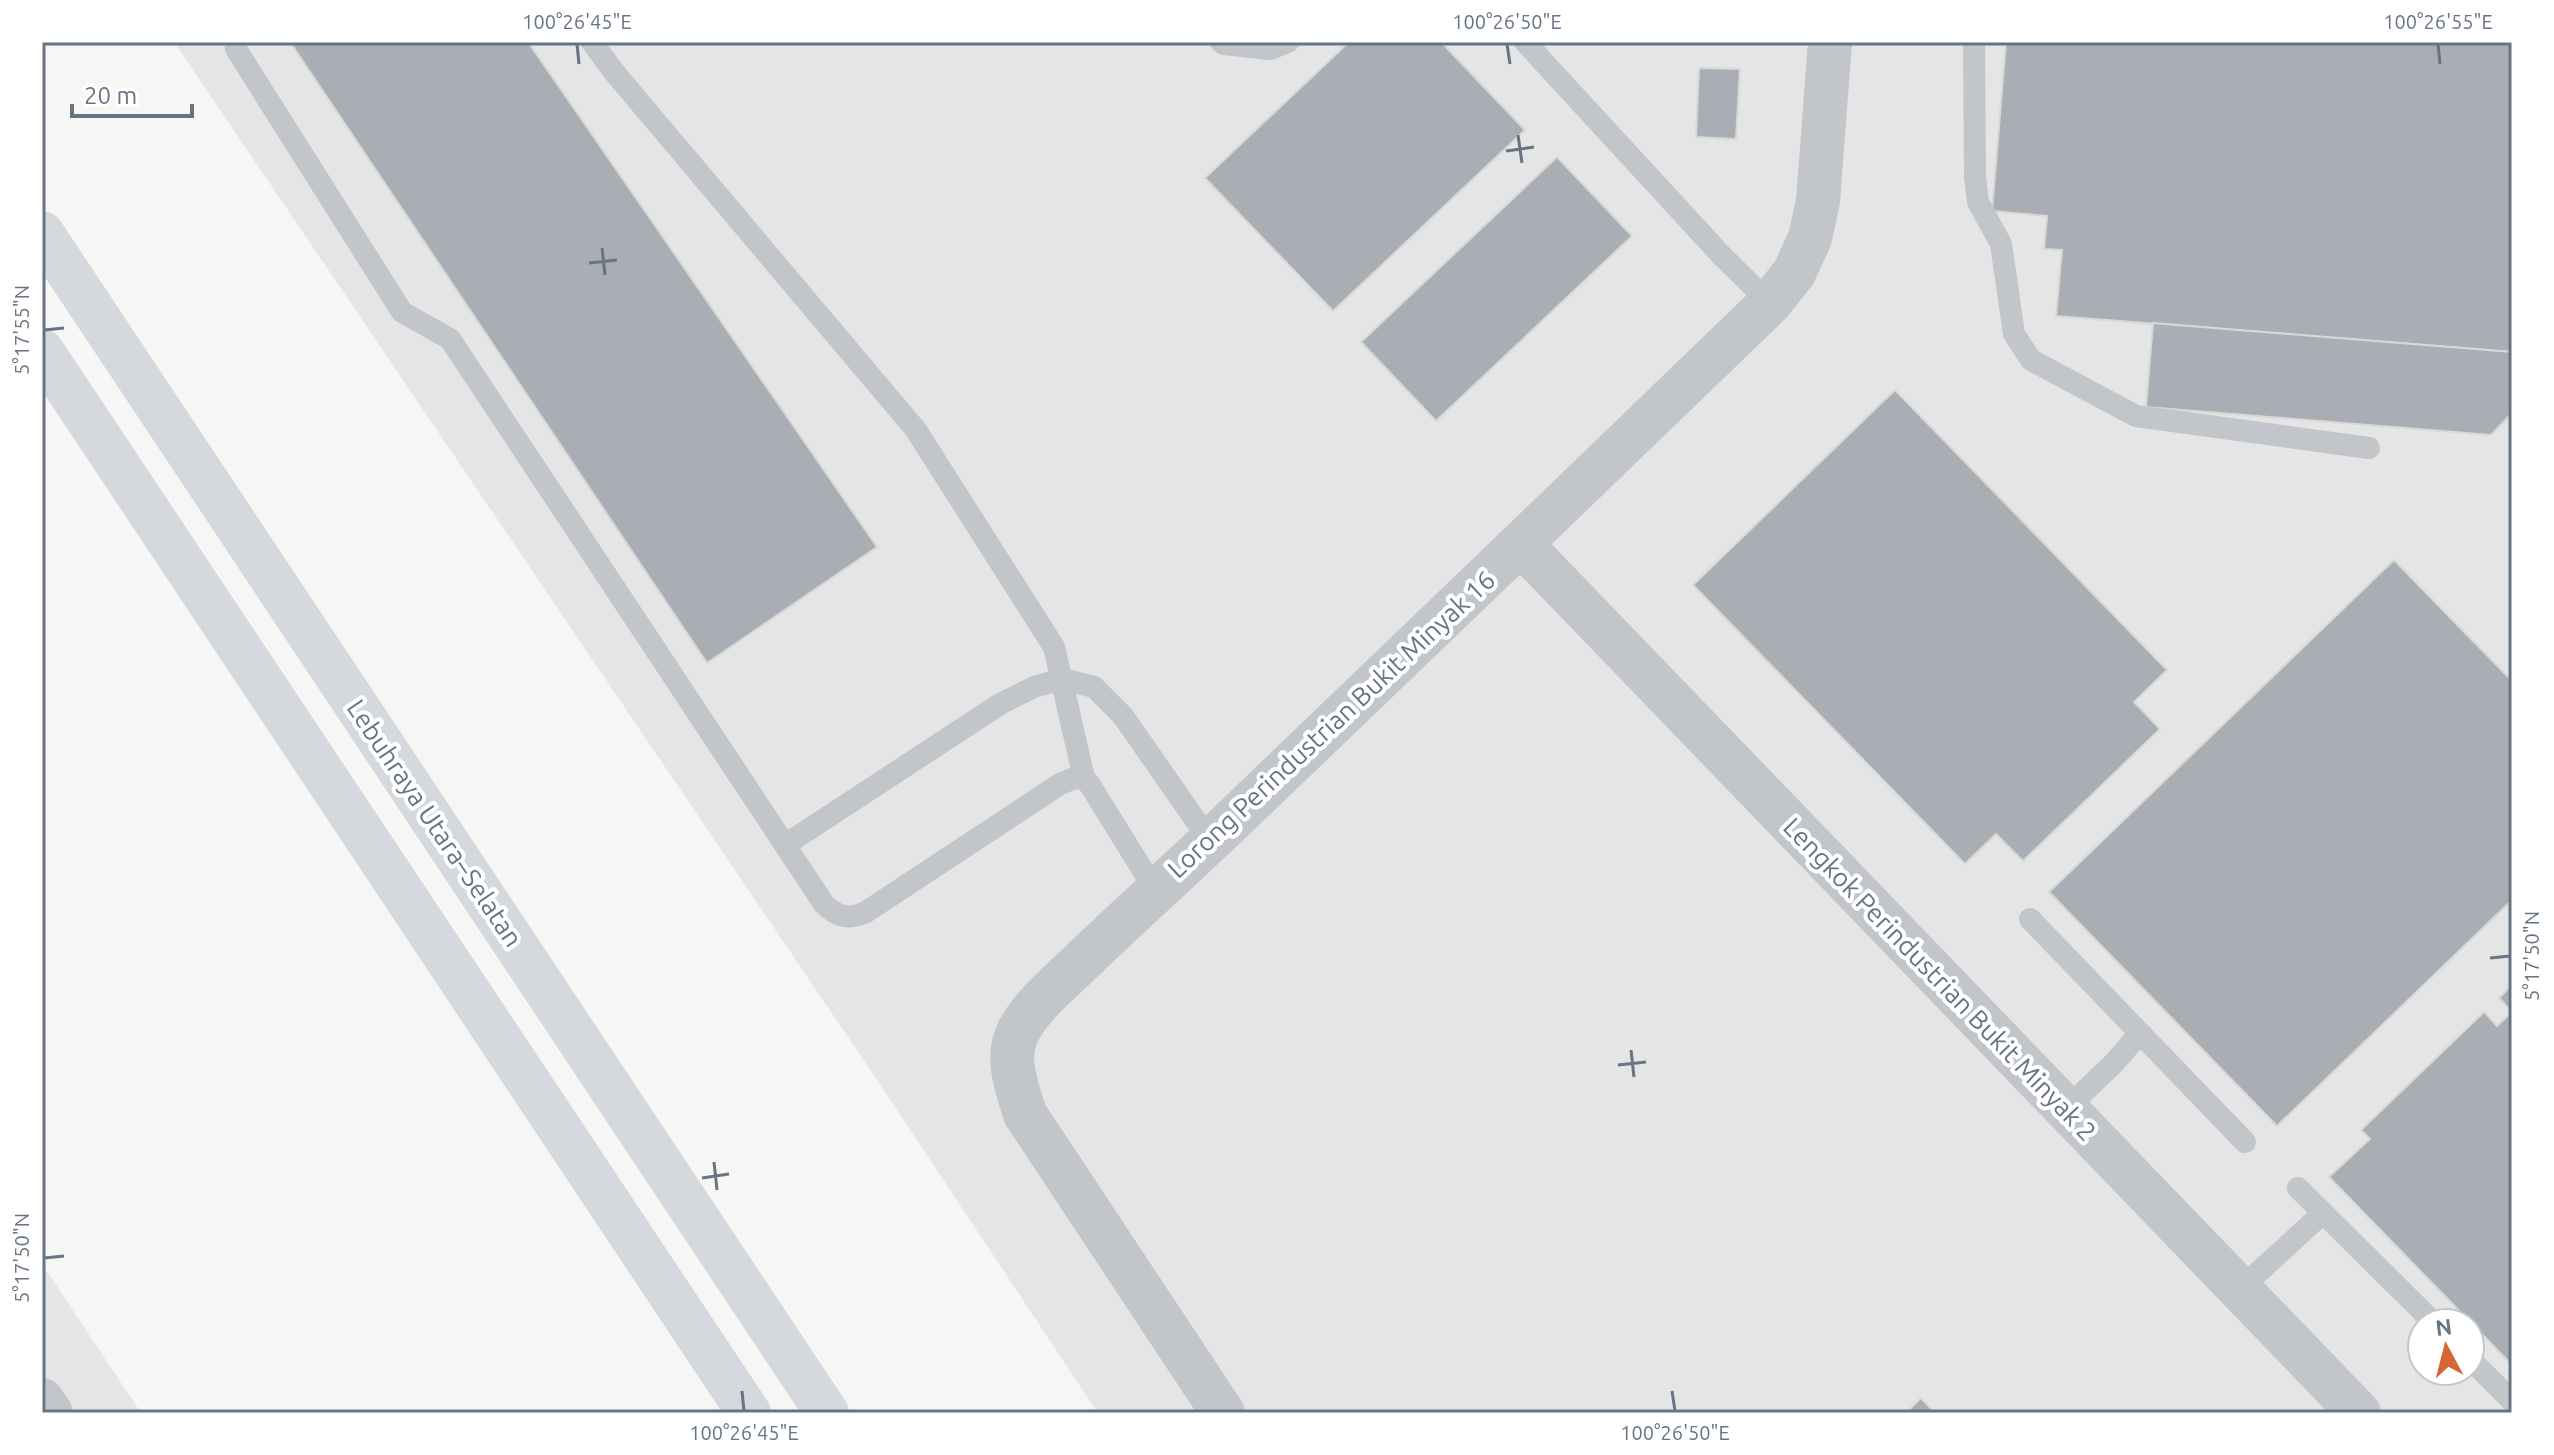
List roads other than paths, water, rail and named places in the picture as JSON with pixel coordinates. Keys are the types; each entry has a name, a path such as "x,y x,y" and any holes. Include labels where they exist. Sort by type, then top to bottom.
{"highway":[{"name":"Lebuhraya Utara–Selatan","path":"42,233 827,1413"},
{"path":"42,351 749,1413"}],"street":[{"name":"Lorong Perindustrian Bukit Minyak 16","path":"1223,1413 1025,1114 1015,1083 1012,1058 1016,1036 1031,1010 1770,303 1794,273 1810,238 1818,201 1830,42"},
{"name":"Lengkok Perindustrian Bukit Minyak 2","path":"1521,544 2359,1413"},
{"path":"42,1400 51,1413"}],"lane":[{"path":"235,42 236,49 402,312 450,339 832,913 855,917 866,912 1060,784 1084,778"},
{"path":"592,42 916,430 1054,647 1084,778 1155,890"},
{"path":"1221,42 1270,49 1288,42"},
{"path":"1525,42 1723,257 1770,303"},
{"path":"1974,42 1978,202 2001,244 2014,334 2031,360 2136,416 2369,448"},
{"path":"785,845 1000,704 1034,687 1062,679 1094,687 1123,716 1210,841"},
{"path":"2030,919 2245,1142"},
{"path":"2066,1109 2140,1033"},
{"path":"2298,1188 2418,1307"},
{"path":"2239,1290 2323,1213"},
{"path":"2486,1375 2512,1401"}]}
